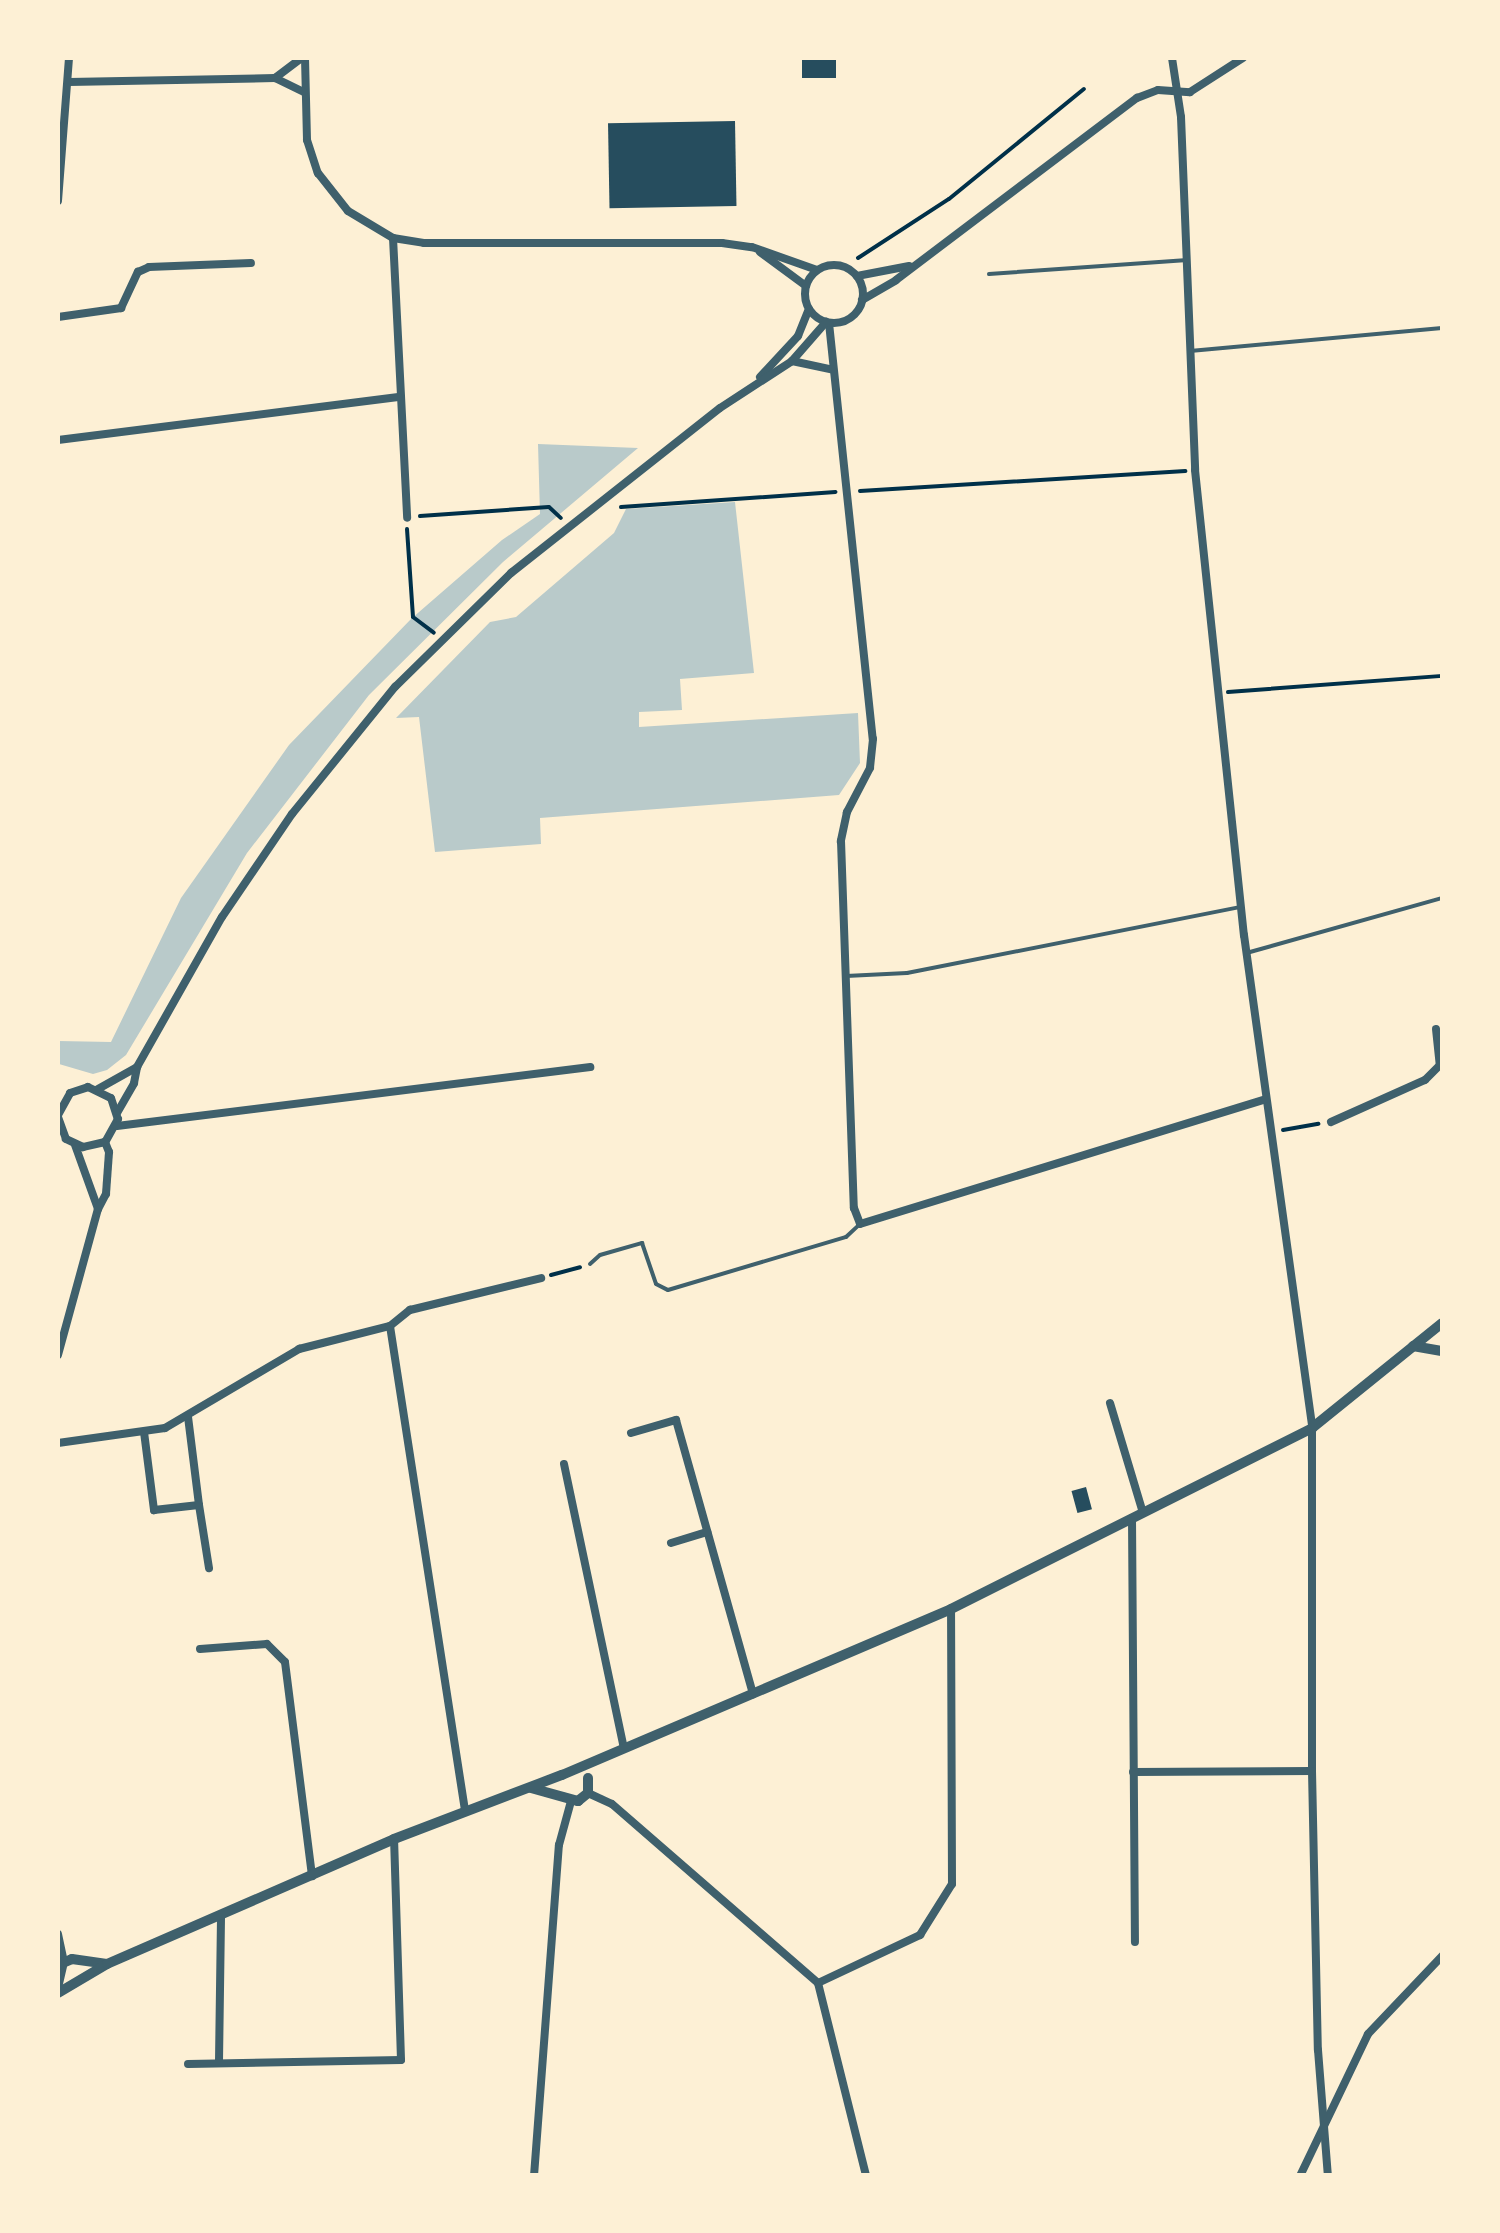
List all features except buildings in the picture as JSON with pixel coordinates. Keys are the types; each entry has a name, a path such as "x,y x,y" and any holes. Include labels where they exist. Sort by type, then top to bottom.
{"street":[{"path":"58,200 69,58"},
{"path":"275,78 303,58"},
{"path":"303,58 307,140 326,186 365,224 393,238 424,243 722,242 752,247 817,270 834,265 857,276 913,265"},
{"path":"1172,58 1178,92 1188,260 1194,470 1240,906 1312,1428 1312,1771 1328,2176"},
{"path":"757,380 792,361 828,322 850,318 862,300 1137,98 1158,90 1190,92 1243,58"},
{"path":"69,82 275,78 304,92"},
{"path":"393,238 406,518"},
{"path":"752,247 806,286"},
{"path":"58,317 121,308 138,272 149,266 251,263"},
{"path":"75,1144 90,1147 105,1142 117,1126 118,1113 134,1084 137,1066 254,868 327,769 395,688 511,573 757,380 798,336 809,309 806,286 817,270"},
{"path":"857,276 862,300"},
{"path":"809,309 828,322"},
{"path":"828,322 872,739 870,768 846,812 841,841 854,1208 860,1224 1264,1100"},
{"path":"792,361 831,369"},
{"path":"58,440 398,396"},
{"path":"1332,1122 1425,1080 1442,1064 1436,1029"},
{"path":"98,1089 137,1066"},
{"path":"117,1126 590,1067"},
{"path":"98,1209 75,1144 60,1130 58,1112 78,1088 98,1089 111,1098 118,1113"},
{"path":"58,1356 98,1209 106,1194 109,1152 105,1142"},
{"path":"58,1443 144,1432 188,1417 299,1348 390,1326 410,1310 541,1278"},
{"path":"58,1990 106,1964 394,1839 608,1756 951,1609 1312,1428 1442,1323"},
{"path":"390,1326 465,1810"},
{"path":"1412,1346 1442,1350"},
{"path":"1110,1403 1138,1516 1133,1772 1135,1942"},
{"path":"188,1417 209,1568"},
{"path":"632,1433 676,1420 753,1694"},
{"path":"144,1432 154,1510 199,1504"},
{"path":"564,1464 624,1748"},
{"path":"672,1543 707,1532"},
{"path":"818,1983 920,1935 952,1884 951,1609"},
{"path":"200,1649 266,1644 285,1662 312,1876"},
{"path":"588,1793 588,1778 608,1756"},
{"path":"1133,1772 1312,1771"},
{"path":"567,1772 588,1778"},
{"path":"567,1772 558,1789 567,1799"},
{"path":"523,1789 548,1789 567,1799 588,1793 612,1804 818,1983 866,2176"},
{"path":"534,2176 559,1845 567,1799"},
{"path":"188,2064 401,2060 394,1839"},
{"path":"218,2061 221,1916"},
{"path":"58,1934 58,1990"},
{"path":"1300,2176 1368,2034 1442,1956"},
{"path":"61,1963 106,1964"}],"lane":[{"path":"989,274 1188,260"},
{"path":"1190,351 1442,328"},
{"path":"1246,953 1442,898"},
{"path":"846,976 906,973 1240,906"},
{"path":"590,1264 600,1255 642,1243 656,1284 668,1290 846,1236 860,1224"}],"path":[{"path":"858,258 949,199 1084,89"},
{"path":"621,507 1194,470"},
{"path":"434,633 413,617 406,518 549,507 561,518"},
{"path":"1218,692 1442,676"},
{"path":"1269,1133 1332,1122"},
{"path":"541,1278 590,1264"}],"shaded area":[{"path":"538,444 638,448 503,562 369,695 247,853 126,1055 107,1070 93,1074 59,1064 58,1041 111,1042 181,898 289,745 411,619 502,540 540,514"},
{"path":"735,502 754,673 680,679 682,710 639,712 639,727 858,713 860,763 839,795 540,818 541,844 435,852 419,717 396,718 490,622 516,617 614,533 626,509"}]}
